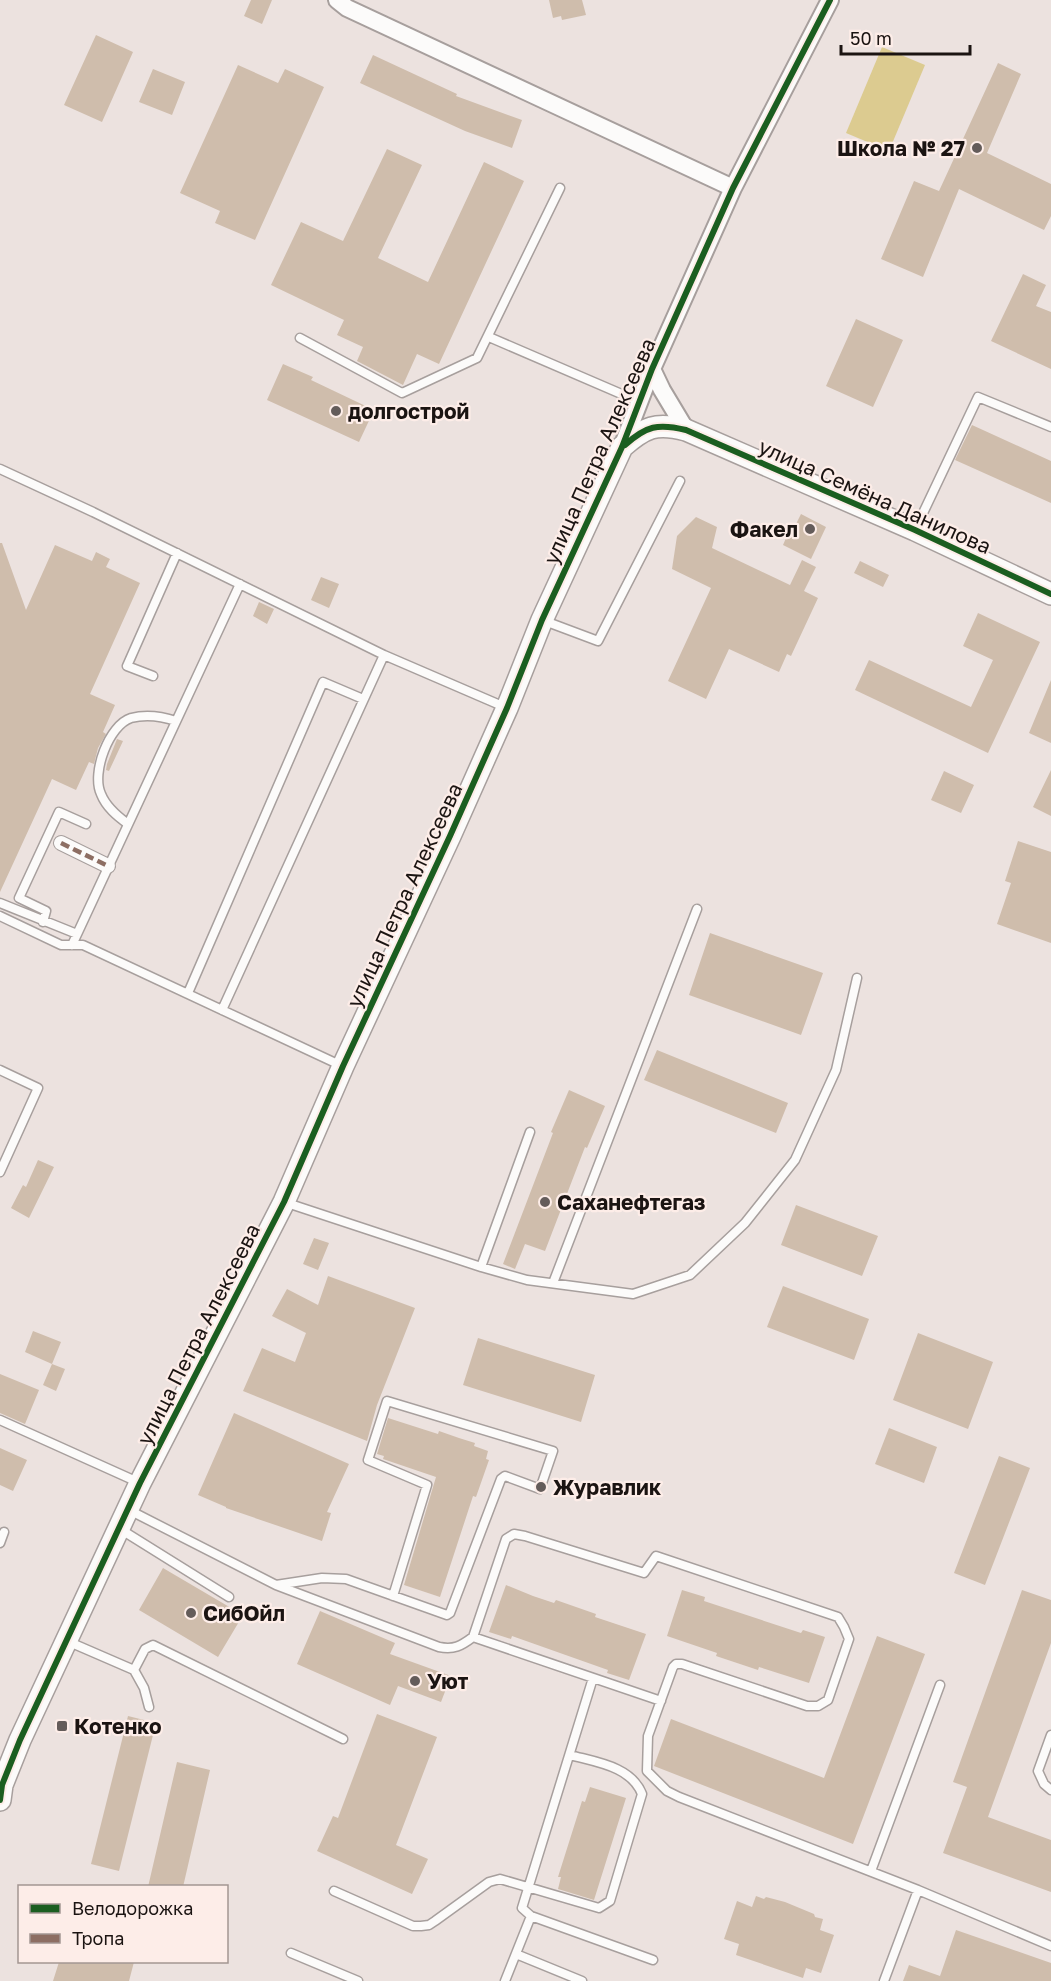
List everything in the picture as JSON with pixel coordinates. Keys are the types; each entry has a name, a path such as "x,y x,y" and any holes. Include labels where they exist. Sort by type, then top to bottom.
{"street":[{"path":"337,0 346,8 733,188"},
{"name":"улица Петра Алексеева","path":"1,1790 140,1483 284,1202 343,1066 507,708 542,620 622,447 652,369 733,188 830,0"},
{"path":"652,369 686,430"},
{"name":"улица Семёна Данилова","path":"622,447 639,433 651,427 668,425 686,430 915,530 1051,594"},
{"path":"61,843 108,866"}],"lane":[{"path":"300,338 402,393 477,358 560,188"},
{"path":"489,337 641,402"},
{"path":"915,530 978,397 1051,427"},
{"path":"1,470 93,512 384,655 507,708"},
{"path":"542,620 598,641 680,481"},
{"path":"153,676 127,666 177,553"},
{"path":"72,945 240,584"},
{"path":"222,1010 384,655"},
{"path":"188,993 323,682 363,699"},
{"path":"128,824 112,812 100,793 98,775 101,757 115,730 129,719 150,715 176,721"},
{"path":"43,922 46,911 19,898 59,812 86,824"},
{"path":"0,903 76,934"},
{"path":"553,1283 696,909"},
{"path":"0,916 61,945 83,945 343,1066"},
{"path":"284,1202 480,1268 527,1280 633,1294 690,1275 745,1223 795,1161 836,1070 857,978"},
{"path":"0,1070 38,1088 0,1172"},
{"path":"480,1268 530,1132"},
{"path":"276,1585 322,1578 346,1579 393,1596 447,1615 450,1613 501,1479 505,1476 540,1489 553,1451 387,1401 368,1460 427,1485 393,1596"},
{"path":"0,1420 140,1483"},
{"path":"128,1509 276,1585 451,1650 473,1637 506,1539 514,1534 644,1573 656,1556 838,1617 849,1638 828,1700 818,1706 807,1706 682,1664 676,1664 648,1736 646,1771 667,1791 871,1871 1051,1946"},
{"path":"119,1529 229,1597"},
{"path":"0,1543 4,1532"},
{"path":"473,1637 661,1701"},
{"path":"67,1641 134,1670 144,1688 149,1707"},
{"path":"134,1670 145,1649 153,1645 343,1739"},
{"path":"593,1678 522,1908 531,1916 653,1960"},
{"path":"871,1871 940,1685"},
{"path":"1051,1735 1038,1770 1044,1784 1051,1790"},
{"path":"334,1891 413,1926 435,1921 494,1880 500,1879 599,1908 610,1901 642,1794 639,1788 618,1768 570,1755"},
{"path":"884,1981 918,1890"},
{"path":"505,1981 531,1916"},
{"path":"291,1953 358,1981"},
{"path":"516,1954 582,1981"}],"shaded area":[{"path":"882,47 925,65 889,151 846,133"}],"building":[{"path":"251,0 272,0 262,24 244,16"},
{"path":"549,0 582,0 586,15 562,20 561,16 553,18"},
{"path":"96,35 133,52 102,122 64,105"},
{"path":"373,55 457,94 456,96 522,120 512,148 465,131 360,83"},
{"path":"998,63 1021,74 987,153 1051,184 1051,216 1044,230 959,189 923,277 881,259 914,181 939,191"},
{"path":"238,65 278,83 285,69 324,87 255,240 215,223 220,211 180,193"},
{"path":"153,69 185,82 172,115 139,102"},
{"path":"387,149 422,165 378,258 428,282 484,162 524,181 439,364 417,354 403,385 357,361 363,347 337,335 344,320 271,285 301,222 343,241"},
{"path":"1023,274 1046,285 1036,306 1051,312 1051,369 991,341"},
{"path":"856,319 903,340 873,407 826,386"},
{"name":"долгострой","path":"283,364 313,377 311,380 374,410 359,442 267,400"},
{"path":"972,425 1051,461 1051,503 955,460"},
{"path":"801,514 826,527 811,559 783,545 789,531 792,532"},
{"path":"696,517 717,527 712,548 790,585 802,560 816,567 804,591 818,598 791,656 787,654 779,672 729,649 706,699 668,681 711,588 672,569 677,536"},
{"path":"0,543 2,543 26,610 55,545 92,561 96,552 110,559 106,567 140,583 90,694 115,705 103,732 106,734 98,748 94,764 89,762 76,790 52,779 0,892"},
{"path":"860,561 889,575 883,587 854,573"},
{"path":"321,577 339,584 329,608 311,600"},
{"path":"259,602 274,609 267,624 253,616"},
{"path":"978,613 1040,642 988,753 855,690 869,660 971,707 993,660 963,646"},
{"path":"1051,680 1051,743 1029,733"},
{"path":"117,739 123,741 109,771 106,770 107,764"},
{"path":"1051,770 1051,816 1033,807"},
{"path":"944,771 974,785 961,813 931,800"},
{"path":"1018,841 1051,852 1051,943 997,924 1011,883 1005,881"},
{"path":"710,933 823,973 801,1035 689,995"},
{"path":"657,1050 788,1103 776,1133 644,1080"},
{"path":"569,1090 605,1106 587,1148 585,1147 545,1251 525,1244 515,1269 503,1264 553,1133 551,1132"},
{"path":"38,1160 54,1167 29,1218 11,1208 23,1185 26,1187"},
{"path":"796,1205 878,1236 862,1276 781,1245"},
{"path":"314,1238 329,1243 318,1270 303,1264"},
{"path":"328,1276 415,1308 377,1405 367,1441 243,1391 262,1348 295,1362 306,1333 272,1316 287,1289 318,1305"},
{"path":"783,1286 869,1319 854,1360 767,1327"},
{"path":"33,1331 61,1342 52,1364 25,1352"},
{"path":"918,1333 993,1362 968,1429 893,1400"},
{"path":"478,1338 595,1375 581,1422 463,1385"},
{"path":"52,1364 65,1369 56,1391 43,1385"},
{"path":"0,1374 39,1390 25,1424 0,1413"},
{"path":"234,1413 349,1464 327,1512 331,1513 322,1541 226,1508 198,1495"},
{"path":"388,1418 438,1434 439,1431 475,1443 474,1446 488,1451 486,1459 489,1460 476,1497 473,1496 440,1597 404,1585 436,1477 383,1459 384,1456 377,1454"},
{"path":"889,1428 937,1447 924,1483 875,1464"},
{"path":"0,1448 27,1460 13,1491 0,1485"},
{"path":"999,1456 1030,1468 985,1585 954,1573"},
{"name":"СибОйл","path":"163,1568 243,1615 218,1657 139,1610"},
{"path":"506,1585 554,1603 556,1600 596,1614 595,1617 646,1634 629,1680 607,1673 608,1670 512,1636 511,1639 489,1632"},
{"path":"682,1590 705,1597 704,1601 801,1633 803,1630 825,1637 809,1683 759,1667 758,1670 667,1636"},
{"path":"1022,1590 1051,1600 1051,1643 988,1817 1051,1840 1051,1892 943,1853 967,1787 953,1782"},
{"path":"320,1611 395,1643 390,1654 451,1676 441,1702 398,1686 390,1705 297,1664"},
{"path":"877,1636 925,1654 853,1844 654,1766 671,1719 824,1778"},
{"path":"377,1714 437,1737 396,1845 428,1859 412,1894 317,1851 333,1816 338,1818"},
{"path":"128,1716 156,1723 119,1871 91,1864"},
{"path":"177,1762 210,1770 183,1885 148,1885"},
{"path":"590,1787 626,1798 594,1900 558,1889 561,1877 558,1877 582,1801 585,1802"},
{"path":"756,1896 785,1902 823,1919 820,1930 834,1935 821,1973 806,1968 803,1978 736,1955 739,1944 724,1939 737,1901 752,1907"},
{"path":"956,1930 1051,1963 1051,1981 903,1981 909,1965 940,1976"},
{"path":"59,1963 134,1963 129,1981 53,1981"}],"marked path":[{"path":"61,843 108,866"}],"cycle path":[{"path":"0,1800 2,1785 20,1740 140,1483 284,1202 343,1066 507,708 542,620 622,447 652,369 733,188 830,0"},
{"path":"625,445 639,434 653,428 668,427 686,430 915,530 1051,594"}],"place":[{"name":"Школа № 27","path":"977,148"},
{"name":"долгострой","path":"336,411"},
{"name":"Факел","path":"810,529"},
{"name":"Саханефтегаз","path":"545,1202"},
{"name":"Журавлик","path":"541,1487"},
{"name":"СибОйл","path":"191,1613"},
{"name":"Уют","path":"415,1681"},
{"name":"Котенко","path":"62,1726"}]}
